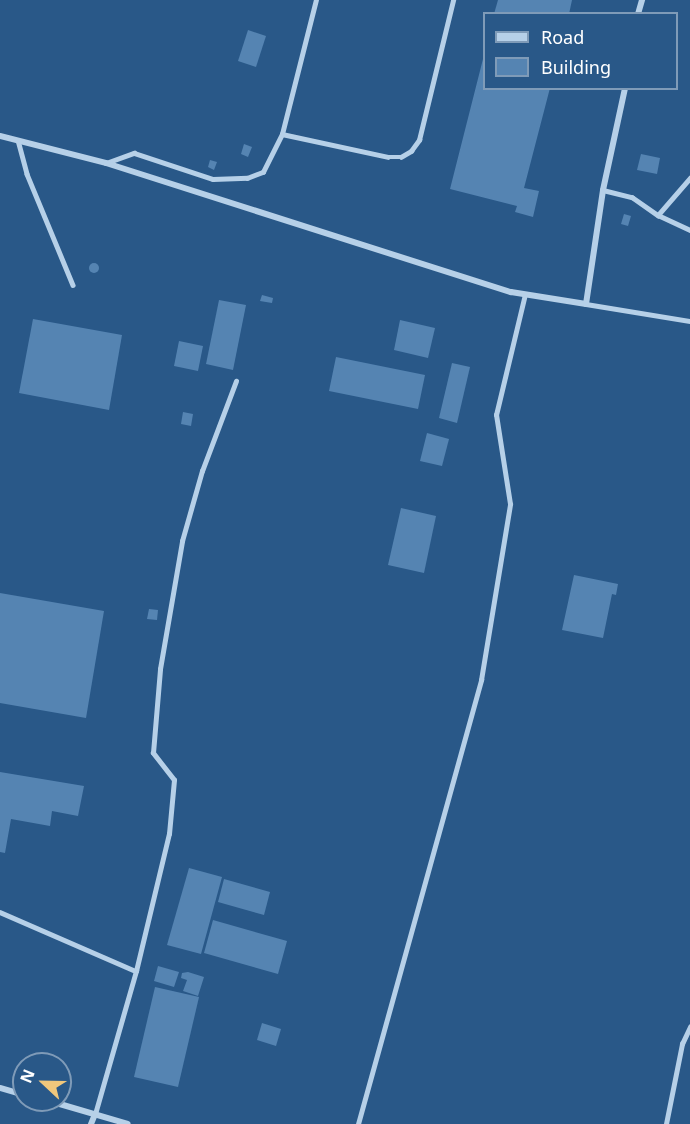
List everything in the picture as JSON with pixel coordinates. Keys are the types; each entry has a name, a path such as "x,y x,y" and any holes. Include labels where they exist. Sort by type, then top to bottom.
{"street":[{"path":"0,136 106,163 525,294 586,304 603,190 625,90"},
{"path":"72,1107 128,1124"},
{"path":"91,1124 95,1114"}],"lane":[{"path":"106,163 134,153 213,179 247,178 263,172 282,134 316,0"},
{"path":"282,134 388,157 401,157 411,151 419,140 453,0"},
{"path":"18,140 27,174 74,285"},
{"path":"658,215 690,178"},
{"path":"603,190 632,197 658,215 690,230"},
{"path":"358,1124 481,680 510,504 496,415 525,294"},
{"path":"586,304 690,321"},
{"path":"95,1114 136,971 169,834 174,780 153,753 160,669 182,541 202,471 236,381"},
{"path":"0,912 136,971"},
{"path":"666,1124 682,1044 690,1027"}],"building":[{"path":"498,0 572,0 569,12 495,12"},
{"path":"248,30 266,36 256,67 238,61"},
{"path":"483,59 483,90 549,90 524,188 539,191 533,217 515,212 517,206 450,189"},
{"path":"244,144 252,147 248,157 241,154"},
{"path":"641,154 660,158 657,174 637,170"},
{"path":"210,160 217,162 214,170 208,167"},
{"path":"624,214 631,216 628,226 621,224"},
{"path":"94,263 98,264 98,272 94,273 90,272 89,268 90,264"},
{"path":"262,295 273,298 272,303 260,301"},
{"path":"219,300 246,305 233,370 206,364"},
{"path":"33,319 122,335 109,410 19,393"},
{"path":"400,320 435,328 428,358 394,350"},
{"path":"179,341 203,346 198,371 174,366"},
{"path":"336,357 425,375 418,409 329,391"},
{"path":"452,363 470,367 457,423 439,418"},
{"path":"183,412 193,414 191,426 181,424"},
{"path":"427,433 449,439 442,466 420,461"},
{"path":"401,508 436,516 424,573 388,565"},
{"path":"574,575 618,584 616,595 612,594 603,638 562,630"},
{"path":"0,593 104,611 86,718 0,703"},
{"path":"149,609 158,610 157,620 147,619"},
{"path":"0,772 84,786 78,816 52,811 50,826 11,819 5,853 0,852"},
{"path":"189,868 222,877 201,954 167,945"},
{"path":"224,879 270,892 264,915 218,902"},
{"path":"213,920 287,941 278,974 204,953"},
{"path":"158,966 179,972 174,987 154,981"},
{"path":"188,972 204,977 198,996 183,991 187,980 181,978 182,973"},
{"path":"155,987 199,997 178,1087 134,1077"},
{"path":"262,1023 281,1029 276,1046 257,1040"}]}
